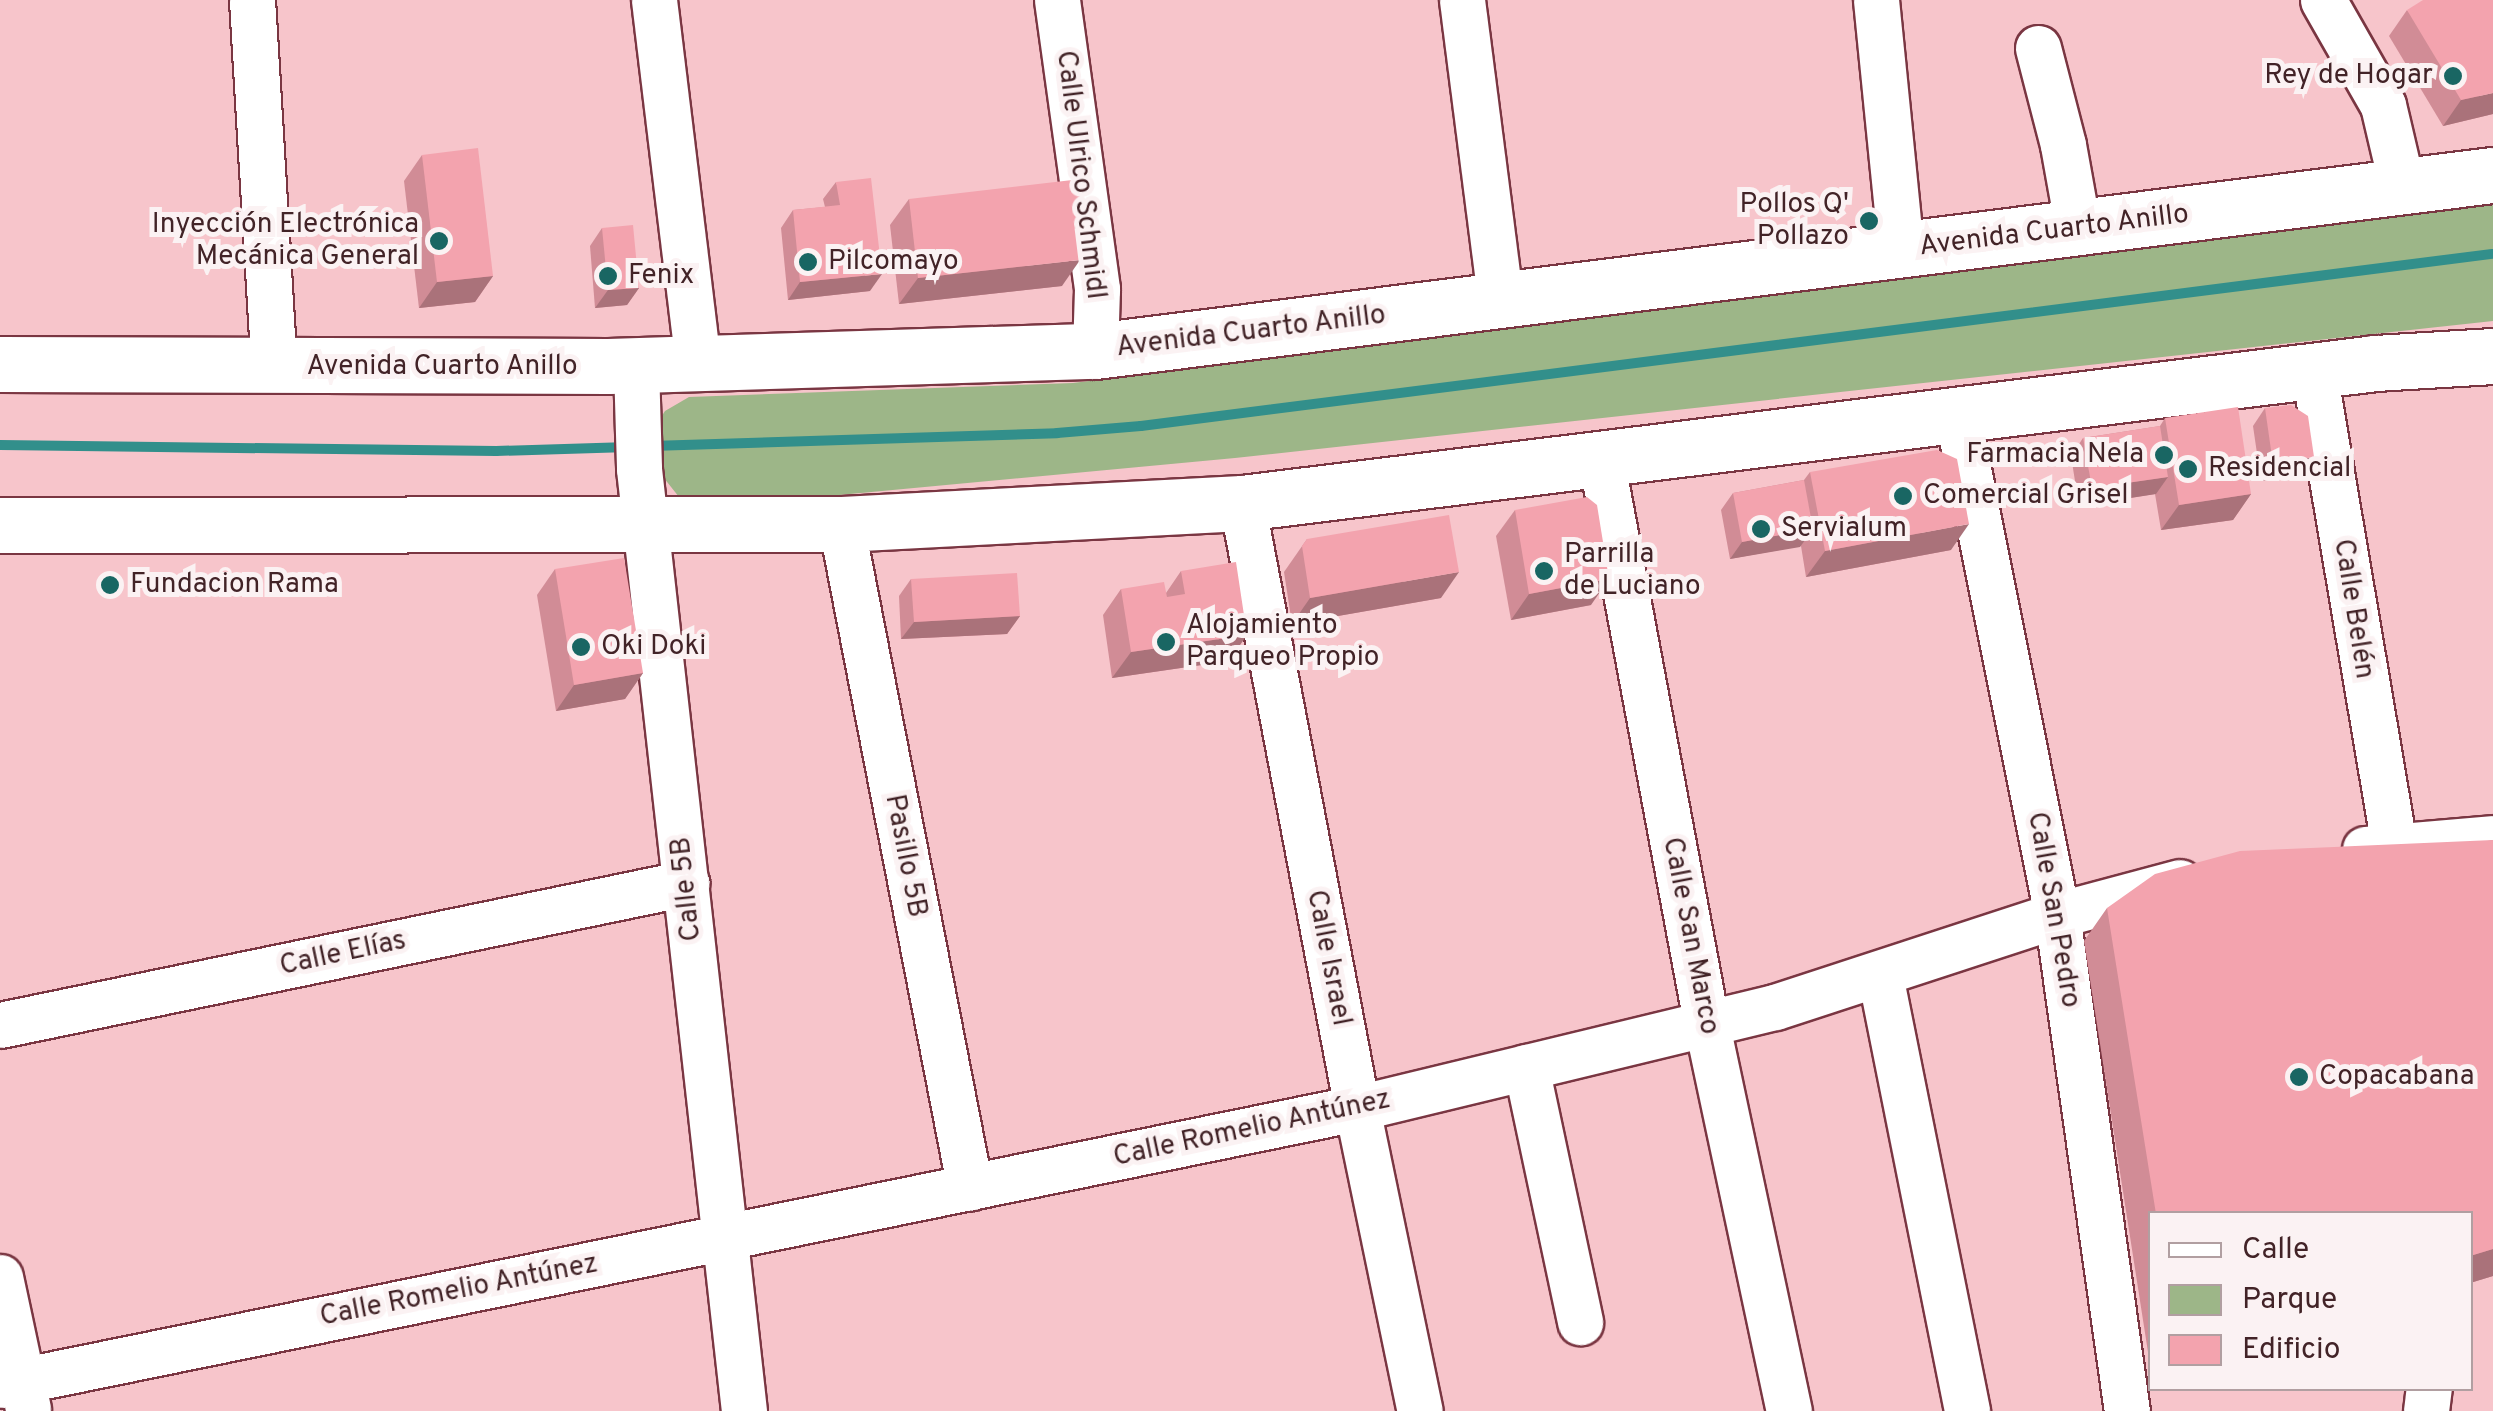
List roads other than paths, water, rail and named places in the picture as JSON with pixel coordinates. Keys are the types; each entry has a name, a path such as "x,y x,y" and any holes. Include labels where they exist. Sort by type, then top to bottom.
{"highway":[{"name":"Avenida Cuarto Anillo","path":"0,364 274,368 636,366 1095,351 2493,175"},
{"path":"0,525 840,524 1242,503 2314,372 2493,356"}],"street":[{"path":"252,0 274,368"},
{"path":"654,0 698,364"},
{"name":"Calle Ulrico Schmidl","path":"1058,0 1097,289 1095,351"},
{"path":"1462,0 1501,302"},
{"path":"1876,0 1901,250"},
{"path":"2322,0 2383,104 2402,186"},
{"path":"2038,48 2064,144 2078,228"},
{"name":"Calle 5B","path":"636,366 639,468 744,1411"},
{"name":"Calle Belén","path":"2314,372 2394,846"},
{"name":"Calle San Pedro","path":"1957,414 2057,915 2127,1411"},
{"name":"Calle San Marco","path":"1601,460 1706,1021 1789,1411"},
{"name":"Calle Israel","path":"1242,503 1356,1108 1420,1411"},
{"name":"Pasillo 5B","path":"840,524 970,1188"},
{"path":"2324,853 2493,838"},
{"name":"Calle Romelio Antúnez","path":"16,1392 726,1238 1356,1108 1774,1007 2057,915 2218,872"},
{"name":"Calle Elías","path":"0,1025 686,882"},
{"path":"1880,975 1967,1411"},
{"path":"1526,1067 1580,1322"},
{"path":"0,1278 16,1392"}],"waterway":[{"path":"651,446 1057,433 1141,426 2492,254"},
{"path":"0,445 496,451 629,447"}],"place":[{"name":"Rey de Hogar","path":"2453,76"},
{"name":"Pollos Q' Pollazo","path":"1869,221"},
{"name":"Inyección Electrónica Mecánica General","path":"439,241"},
{"name":"Pilcomayo","path":"808,262"},
{"name":"Fenix","path":"608,276"},
{"name":"Farmacia Nela","path":"2164,455"},
{"name":"Residencial","path":"2188,469"},
{"name":"Comercial Grisel","path":"1903,496"},
{"name":"Servialum","path":"1761,529"},
{"name":"Parrilla de Luciano","path":"1544,571"},
{"name":"Fundacion Rama","path":"110,585"},
{"name":"Alojamiento Parqueo Propio","path":"1166,642"},
{"name":"Oki Doki","path":"581,647"},
{"name":"Copacabana","path":"2299,1077"}]}
